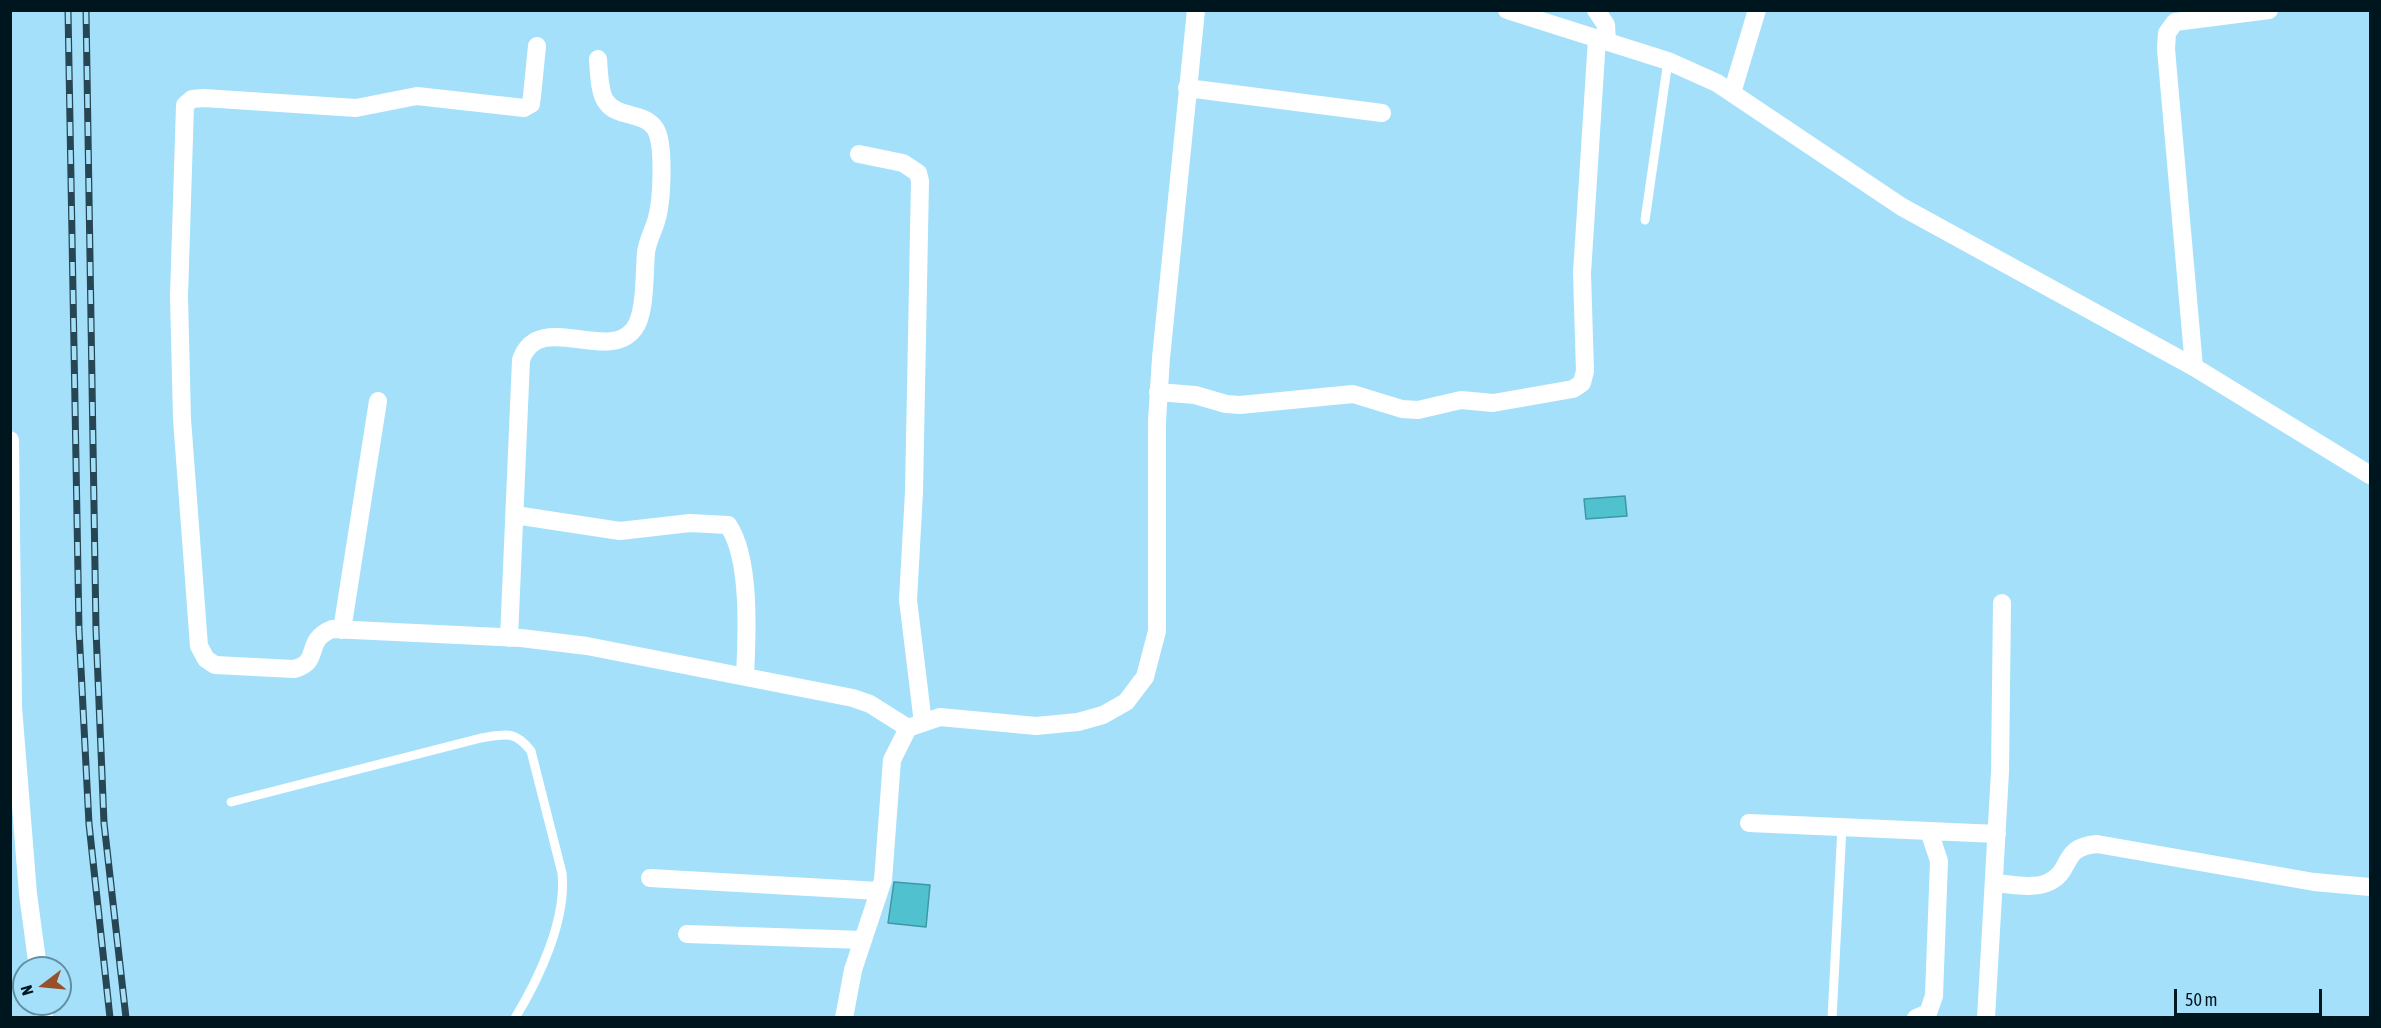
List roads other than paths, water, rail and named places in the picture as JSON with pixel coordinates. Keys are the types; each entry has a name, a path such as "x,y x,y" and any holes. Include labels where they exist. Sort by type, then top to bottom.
{"street":[{"path":"844,1017 846,996 879,891 887,850 892,760 915,726 940,717 1036,726 1078,722 1103,715 1126,702 1145,676 1157,631 1158,392 1196,10"},
{"path":"1507,10 1668,61 1718,83 1902,207 2194,367 2370,475"},
{"path":"1158,392 1195,394 1226,404 1240,405 1353,394 1402,409 1418,410 1461,400 1493,403 1574,389 1582,383 1585,371 1583,252 1602,40 1606,25 1596,10"},
{"path":"1732,93 1758,10"},
{"path":"2194,367 2166,49 2167,33 2175,22 2269,10"},
{"path":"537,46 531,104 524,108 417,96 356,108 204,98 192,99 185,105 180,318 182,419 199,646 206,659 215,665 294,669 305,666 313,656 313,644 320,634 332,629 510,638 587,646 854,698 915,726"},
{"path":"510,638 522,360 525,351 539,339 622,339 634,330 639,320 646,250 658,217 660,145 657,131 640,117 612,109 605,102 598,59"},
{"path":"1187,88 1382,113"},
{"path":"859,154 903,163 918,173 920,182 915,492 908,600 915,726"},
{"path":"342,630 378,401"},
{"path":"10,440 12,707 28,894 36,956"},
{"path":"515,515 621,531 690,523 719,522 728,525 740,547 748,608 745,676"},
{"path":"1986,1017 1997,834 2002,603"},
{"path":"1749,823 1997,834"},
{"path":"1916,1017 1928,1013 1934,996 1939,861 1929,831"},
{"path":"1994,882 2044,884 2062,872 2071,853 2082,845 2097,844 2314,882 2370,887"},
{"path":"650,878 879,891"},
{"path":"687,934 863,940"}],"lane":[{"path":"1645,220 1668,61"},
{"path":"231,802 481,738 508,733 522,739 531,751 562,873 564,894 558,919 530,993 515,1017"},
{"path":"1832,1017 1842,827"}],"railway":[{"path":"68,10 79,630 89,824 110,1018"},
{"path":"86,10 96,630 104,823 126,1018"}]}
